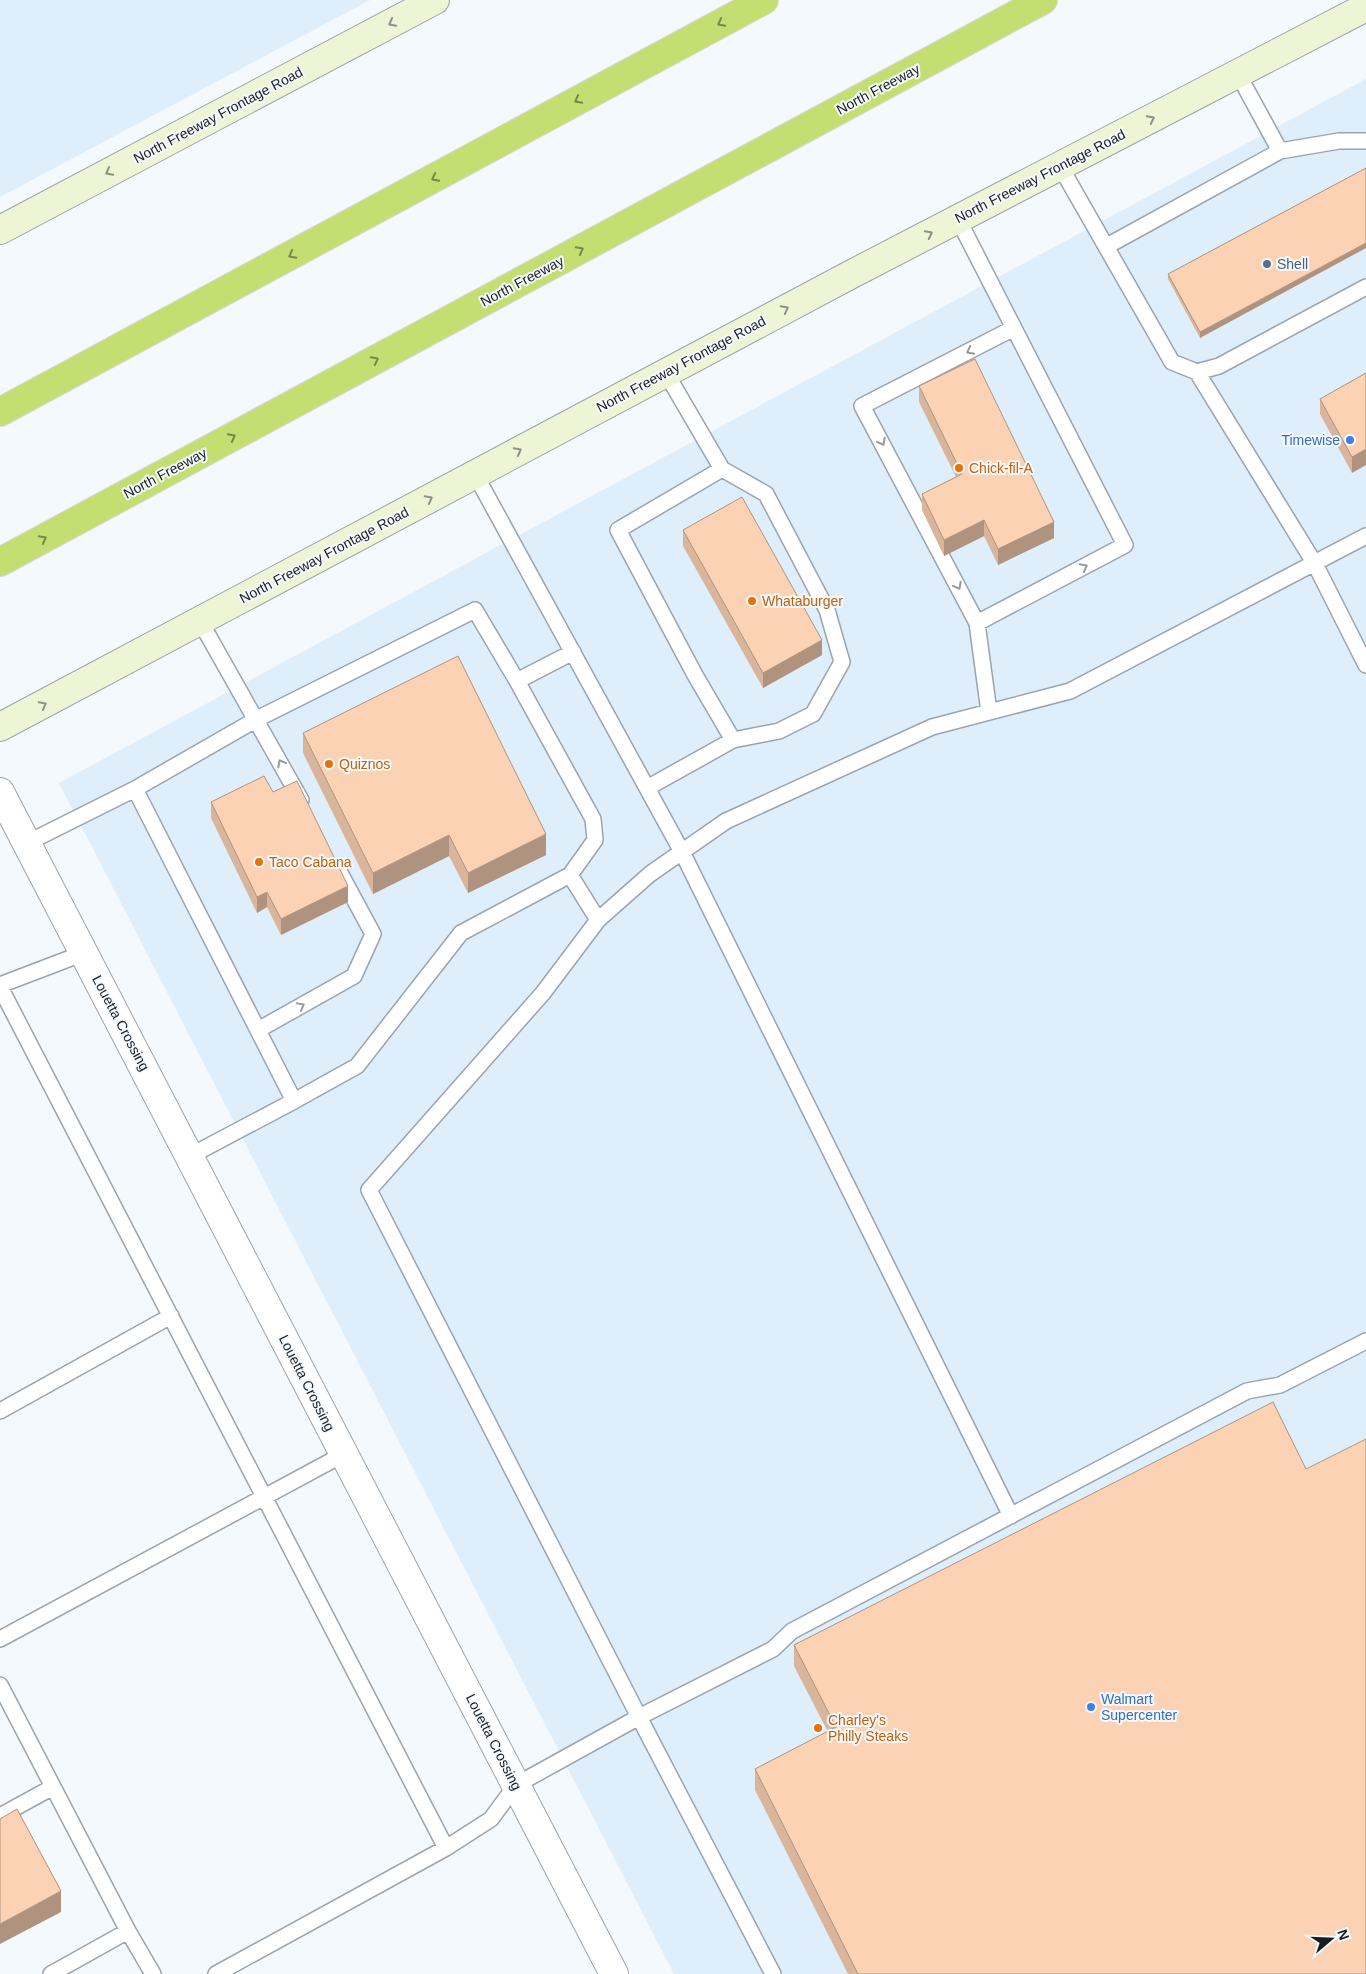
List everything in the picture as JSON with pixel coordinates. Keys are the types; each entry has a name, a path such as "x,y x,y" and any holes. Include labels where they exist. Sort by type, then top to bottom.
{"highway":[{"path":"0,412 764,0"},
{"name":"North Freeway","path":"0,562 1043,0"}],"main road":[{"name":"North Freeway Frontage Road","path":"0,230 436,0"},
{"name":"North Freeway Frontage Road","path":"0,728 666,373 1366,7"},
{"path":"1334,25 1366,26"}],"street":[{"name":"Louetta Crossing","path":"0,792 614,1974"}],"lane":[{"path":"1238,74 1280,151"},
{"path":"1107,246 1280,151 1339,141 1366,141"},
{"path":"1060,166 1172,362 1197,372 1315,564 1366,665"},
{"path":"958,219 1125,545 977,623"},
{"path":"1197,372 1219,366 1366,287"},
{"path":"989,712 977,623 862,406 1014,328"},
{"path":"647,788 733,740 780,731 813,714 842,662 827,610 766,494 722,468 666,373"},
{"path":"722,468 618,530 695,675 733,740"},
{"path":"475,474 682,852 1011,1516"},
{"path":"773,1974 369,1190 543,993 598,920 650,874 726,821 932,727 1070,691 1366,536"},
{"path":"27,844 134,789 257,719 476,610 592,819 595,840 570,875 462,933 357,1066 294,1102 190,1156"},
{"path":"200,621 257,719 308,814"},
{"path":"517,681 573,652"},
{"path":"134,789 294,1102"},
{"path":"258,1030 354,976 373,934 332,857"},
{"path":"570,875 598,920"},
{"path":"84,953 0,986 266,1496 446,1848"},
{"path":"0,1411 171,1316"},
{"path":"216,1974 446,1848 491,1819 516,1785 639,1717 773,1649 792,1631 1247,1392 1280,1385 1366,1341"},
{"path":"0,1638 344,1454"},
{"path":"1,1691 128,1931 153,1974"},
{"path":"0,1816 53,1787"},
{"path":"51,1974 128,1931"}],"shaded area":[{"path":"0,0 370,0 0,197"},
{"path":"1366,79 1366,1974 674,1974 59,783"}],"building":[{"name":"Shell","path":"1366,168 1366,243 1200,332 1168,274"},
{"path":"975,359 1054,522 998,549 984,520 944,540 922,494 962,474 919,386"},
{"name":"Timewise","path":"1366,373 1366,449 1352,457 1320,399"},
{"name":"Whataburger","path":"742,497 822,640 763,673 683,530"},
{"path":"458,656 546,834 468,873 449,835 373,873 303,733"},
{"path":"264,776 273,792 297,781 348,886 281,919 267,892 257,897 211,802"},
{"name":"Walmart Supercenter","path":"1273,1402 1306,1469 1366,1439 1366,1974 858,1974 755,1769 836,1727 794,1645"},
{"path":"17,1809 61,1891 0,1924 0,1819"}],"place":[{"name":"Shell","path":"1267,264"},
{"name":"Timewise","path":"1350,440"},
{"name":"Chick-fil-A","path":"959,468"},
{"name":"Whataburger","path":"752,601"},
{"name":"Quiznos","path":"329,764"},
{"name":"Taco Cabana","path":"259,862"},
{"name":"Walmart Supercenter","path":"1091,1707"},
{"name":"Charley's Philly Steaks","path":"818,1728"}]}
